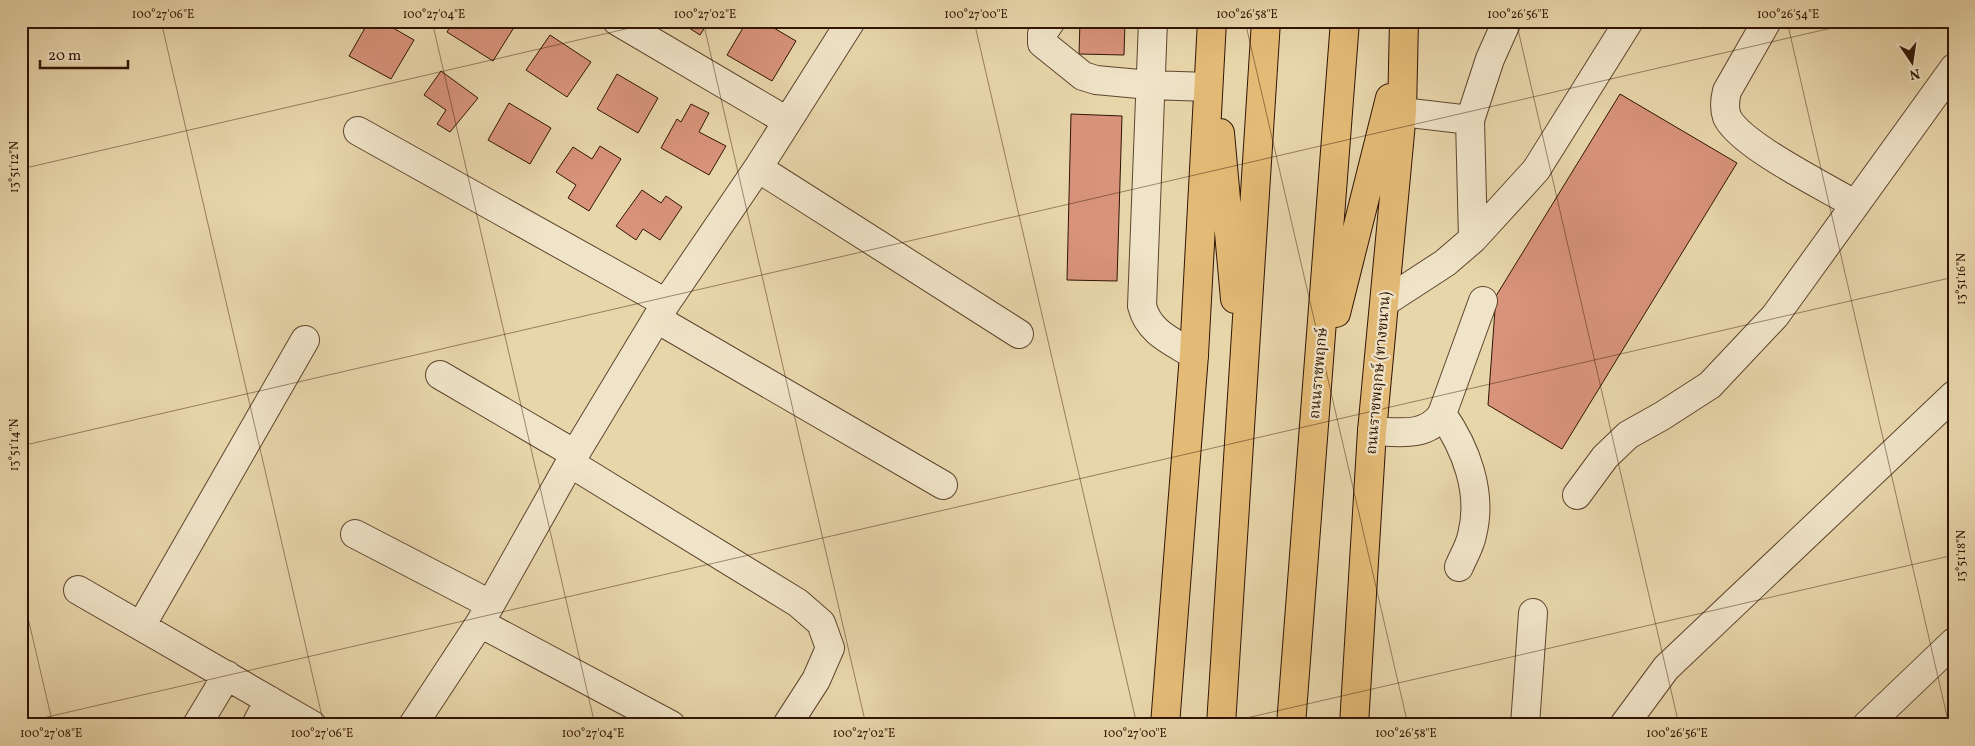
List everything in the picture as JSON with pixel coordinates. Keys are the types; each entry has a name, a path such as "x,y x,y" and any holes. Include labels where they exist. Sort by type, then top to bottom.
{"main road":[{"path":"1221,725 1266,21"},
{"name":"ถนนราชพฤกษ์","path":"1291,725 1345,21"},
{"path":"1212,30 1243,385"},
{"path":"1165,725 1194,355 1212,30"},
{"path":"1316,390 1404,32"},
{"name":"ถนนราชพฤกษ์ (ทางขนาน)","path":"1354,725 1372,431 1402,112 1404,32"}],"street":[{"path":"617,21 787,121"},
{"path":"413,725 485,614 572,458 662,311 758,168 851,21"},
{"path":"1051,21 1042,34 1042,43 1084,76 1096,80 1150,85 1208,87"},
{"path":"1152,21 1142,306 1145,320 1154,330 1194,355"},
{"path":"1473,239 1470,120 1490,59 1507,21"},
{"path":"1385,302 1446,263 1473,239 1536,170 1629,21"},
{"path":"1767,21 1727,91 1724,102 1728,118 1748,140 1854,204"},
{"path":"1577,495 1605,457 1628,435 1710,385 1769,323 1954,68"},
{"path":"1402,112 1470,120"},
{"path":"358,131 662,311 943,485"},
{"path":"758,168 1019,334"},
{"path":"1372,431 1414,433 1436,423 1442,414 1483,301"},
{"path":"142,626 306,340"},
{"path":"440,375 798,603 821,624 830,648 816,680 787,725"},
{"path":"1624,725 1666,668 1954,395"},
{"path":"1442,414 1458,437 1477,501 1472,535 1459,568"},
{"path":"355,534 671,725"},
{"path":"78,590 312,725"},
{"path":"1526,725 1533,613"},
{"path":"1867,725 1954,642"},
{"path":"197,725 227,675"},
{"path":"256,725 269,700"}],"building":[{"path":"369,21 381,21 414,40 391,79 349,56"},
{"path":"453,21 518,21 493,61 447,32"},
{"path":"678,21 709,21 700,35"},
{"path":"747,21 762,21 796,41 772,81 727,55"},
{"path":"1080,21 1125,21 1124,55 1079,54"},
{"path":"1683,21 1701,21 1697,29"},
{"path":"550,35 591,62 567,97 526,70"},
{"path":"441,71 478,98 450,132 437,124 446,110 424,95"},
{"path":"617,74 658,98 638,133 597,109"},
{"path":"1620,94 1737,163 1562,449 1488,405 1496,296"},
{"path":"509,103 551,128 530,164 488,140"},
{"path":"691,104 709,113 699,132 726,146 709,175 661,148 677,119 681,122"},
{"path":"1071,114 1122,116 1117,281 1067,280"},
{"path":"600,146 621,159 589,211 568,198 576,185 556,172 573,147 592,159"},
{"path":"642,190 661,203 666,196 682,207 660,240 643,229 636,240 616,226"}]}
